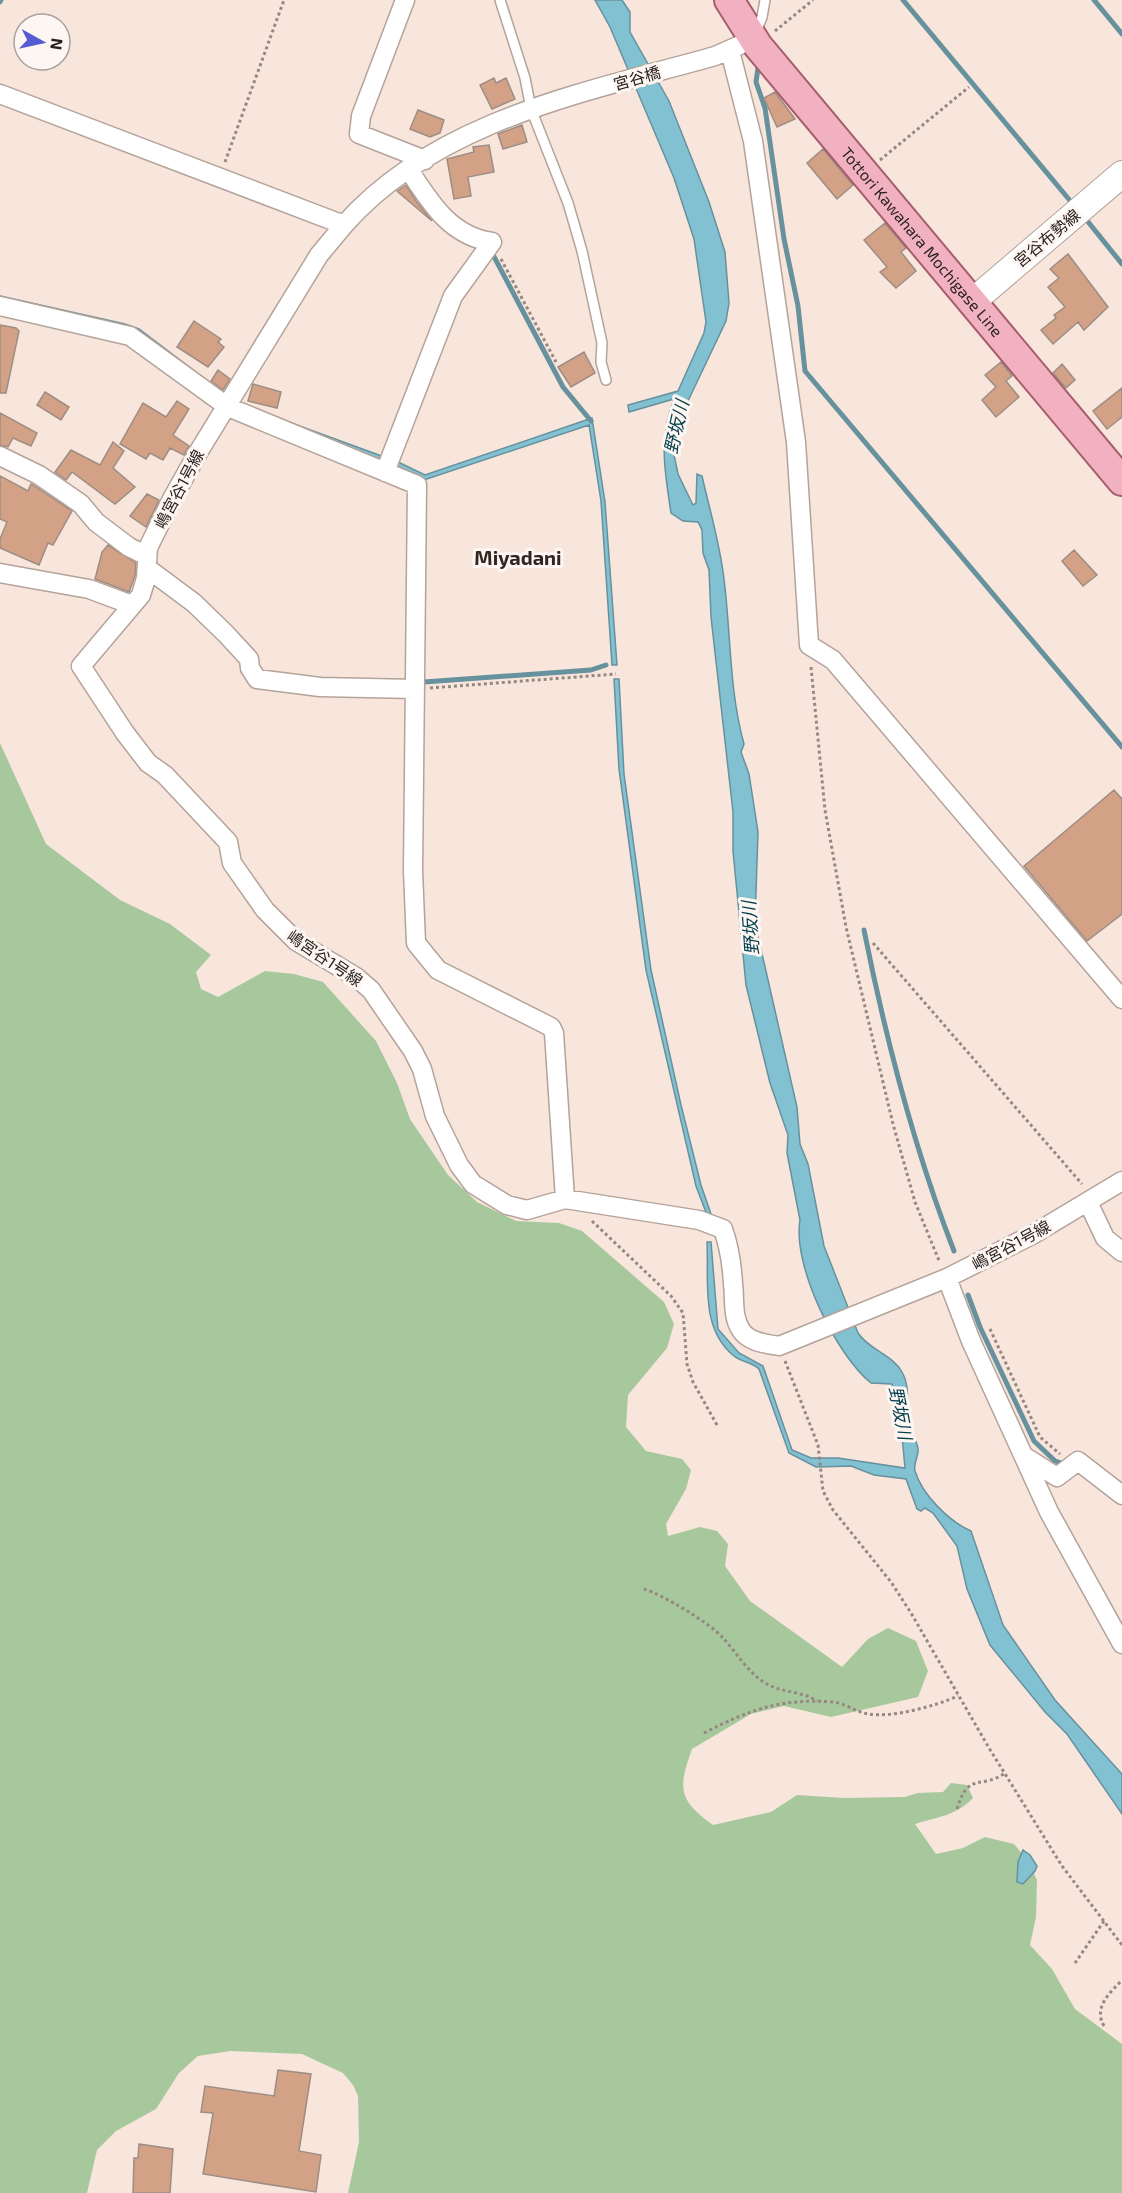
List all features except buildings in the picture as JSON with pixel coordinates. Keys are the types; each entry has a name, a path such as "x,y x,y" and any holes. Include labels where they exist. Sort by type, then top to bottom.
{"main road":[{"name":"Tottori Kawahara Mochigase Line","path":"729,0 739,48 863,173 1122,481"}],"street":[{"path":"405,0 361,116 359,134 425,160"},
{"path":"739,48 796,442 809,645 833,660 1122,999"},
{"name":"宮谷橋","path":"425,160 466,136 531,109 739,48"},
{"path":"0,94 344,225"},
{"name":"嶋宮谷1号線","path":"425,160 362,204 319,255 199,451 172,500 148,548 141,596 81,666 124,734 148,763 165,775 228,843 232,862 252,894 279,926 296,941 356,977 371,990 413,1051 422,1069 435,1116 459,1165 473,1184 507,1205 527,1210 565,1199 699,1220 723,1229 728,1244 734,1312 741,1332 758,1342 779,1346 947,1278 1032,1235 1122,1181"},
{"path":"385,472 453,296 492,242 478,240 441,215 409,170"},
{"name":"宮谷布勢線","path":"972,302 1122,174"},
{"path":"0,306 130,336 228,407 417,485 413,919 416,943 438,970 550,1027 555,1033 565,1199"},
{"path":"0,456 39,475 81,504 96,522 147,562 225,633 249,659 250,668 257,679 320,687 415,689"},
{"path":"0,573 89,589 132,605"},
{"path":"1091,1200 1105,1238 1122,1252"},
{"path":"947,1278 971,1341 1049,1512 1122,1644"},
{"path":"1024,1456 1057,1477 1078,1461 1122,1495"}],"lane":[{"path":"500,0 525,78 531,109 568,203 582,251 602,343 601,362 606,380"},
{"path":"739,48 762,17 765,0"}],"path":[{"path":"219,176 284,0"},
{"path":"739,48 813,0"},
{"path":"863,173 969,87"},
{"path":"492,242 556,362"},
{"path":"809,645 825,810 844,916 902,1157 915,1202 947,1278"},
{"path":"415,689 616,674"},
{"path":"873,944 1091,1200"},
{"path":"587,1202 592,1222 671,1296 683,1313 687,1364 693,1382 717,1425"},
{"path":"990,1329 1040,1437 1059,1454 1078,1461"},
{"path":"779,1346 810,1420 818,1445 823,1491 833,1510 891,1582 1062,1866 1122,1945"},
{"path":"644,1589 658,1594 722,1636 750,1670 769,1685 806,1693 819,1702"},
{"path":"704,1733 759,1708 836,1702 868,1714 936,1706 958,1696"},
{"path":"957,1809 961,1793 967,1788 983,1781 995,1780 1005,1773"},
{"path":"1075,1964 1104,1922"},
{"path":"1104,2026 1100,2011 1103,2002 1122,1980"}],"green space":[{"path":"0,743 46,844 120,900 170,924 211,955 196,972 201,989 218,997 265,971 294,974 323,982 376,1041 397,1083 410,1119 448,1175 477,1202 516,1221 559,1223 582,1231 664,1302 674,1324 667,1348 628,1395 626,1427 646,1451 682,1459 691,1470 686,1489 666,1524 668,1536 700,1527 717,1531 728,1544 725,1566 750,1601 842,1667 868,1639 888,1628 916,1641 928,1671 918,1697 831,1717 784,1706 751,1714 692,1749 683,1784 687,1800 701,1816 713,1825 771,1812 797,1795 844,1798 905,1797 918,1793 943,1792 951,1783 967,1785 973,1798 967,1804 946,1815 915,1824 936,1854 963,1848 985,1837 1014,1844 1028,1861 1037,1880 1036,1917 1030,1945 1052,1969 1075,2009 1122,2044 1122,2193 348,2193 359,2142 358,2096 353,2085 343,2073 302,2054 230,2051 198,2056 179,2073 156,2109 116,2131 97,2150 87,2193 0,2193"}],"water":[{"name":"野坂川","path":"595,0 622,0 630,12 630,32 669,101 709,202 725,252 729,303 726,321 688,401 680,423 678,447 674,455 678,474 693,505 696,503 697,474 702,476 720,553 733,683 744,744 741,752 749,774 758,832 755,923 797,1107 800,1144 808,1164 824,1246 858,1333 868,1344 893,1361 905,1377 908,1401 907,1418 918,1449 915,1471 919,1480 938,1507 954,1521 971,1531 1003,1625 1055,1700 1122,1774 1122,1814 1067,1734 1045,1712 990,1645 967,1589 957,1546 933,1513 925,1508 921,1511 917,1509 906,1479 874,1475 851,1466 816,1467 789,1453 759,1369 734,1356 723,1345 711,1318 707,1288 707,1242 711,1242 718,1329 739,1353 763,1366 792,1450 811,1458 838,1458 905,1468 901,1425 892,1384 871,1383 844,1352 819,1308 803,1261 799,1239 800,1220 787,1153 788,1135 770,1083 746,985 733,851 733,812 711,617 709,570 703,553 702,530 698,522 683,521 671,513 664,442 674,399 629,412 628,405 678,391 704,333 706,322 694,239 674,178 610,27"},
{"path":"0,296 139,329 221,391 248,407 398,462 425,475 592,418 605,502 617,665 612,665 601,501 589,425 424,480 416,474 244,410 137,333 0,301"},
{"path":"614,679 619,679 624,774 651,970 681,1105 701,1185 712,1217 707,1215 696,1186 646,970 619,769"},
{"path":"1023,1850 1030,1855 1037,1866 1023,1884 1017,1882 1018,1862"}],"waterway":[{"path":"903,0 1072,203"},
{"path":"1094,0 1122,34"},
{"path":"758,68 756,82 765,108 784,239 798,306 805,371 1122,747"},
{"path":"1085,218 1122,264"},
{"path":"491,251 563,387 591,421"},
{"path":"424,682 591,670 606,665"},
{"path":"864,930 882,1012 913,1132 954,1251"},
{"path":"968,1295 980,1327 1034,1441 1055,1461 1064,1464"}],"district":[{"name":"Miyadani","path":"518,558"}]}
